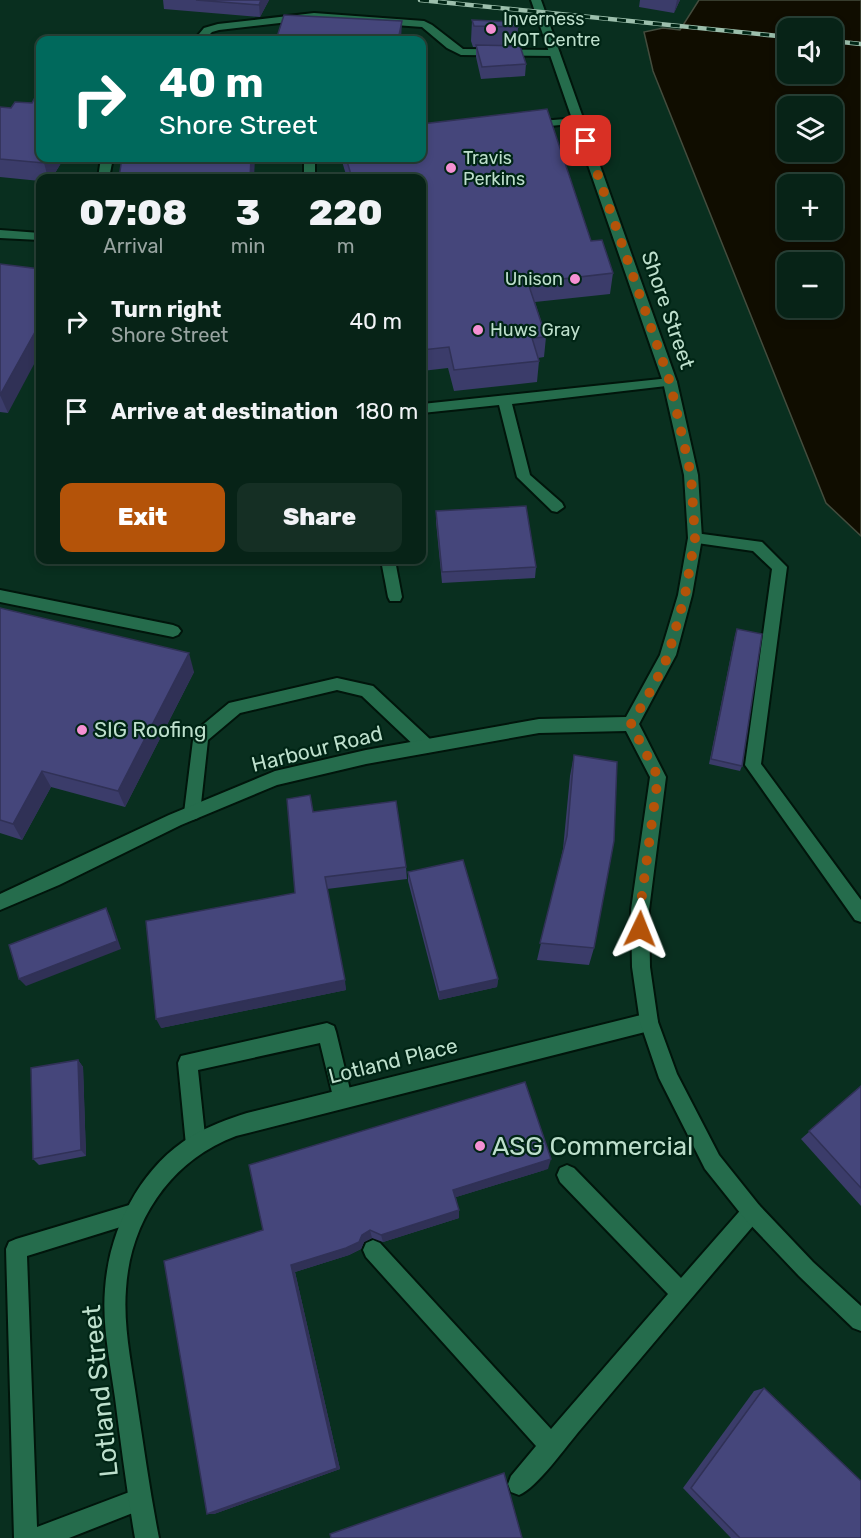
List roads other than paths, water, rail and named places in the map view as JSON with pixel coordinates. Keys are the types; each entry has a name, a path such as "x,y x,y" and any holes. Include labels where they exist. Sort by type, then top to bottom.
{"street":[{"name":"Shore Street","path":"536,0 670,382 691,475 695,538 685,595 668,656 631,724"},
{"path":"203,36 208,30 218,27 314,16 424,24 434,29 452,48 460,52 555,53"},
{"path":"521,125 578,121"},
{"path":"0,234 36,237"},
{"path":"426,409 670,382"},
{"path":"504,400 524,477 557,507"},
{"path":"695,538 757,546 780,567 753,765 861,914"},
{"path":"389,564 395,597"},
{"path":"0,596 173,631"},
{"path":"192,813 200,737 236,708 337,684 367,692 426,746"},
{"path":"631,724 658,777 640,910 641,967 649,1022 669,1078 712,1162 752,1212 806,1269 861,1320"},
{"name":"Harbour Road","path":"0,902 192,813 275,778 366,757 539,726 631,724"},
{"name":"Lotland Place","path":"160,1175 196,1145 226,1129 649,1022"},
{"path":"196,1145 188,1063 327,1032 342,1098"},
{"name":"Lotland Street","path":"147,1538 120,1354 115,1289 122,1247 136,1213 160,1175"},
{"path":"567,1175 683,1295"},
{"path":"519,1484 752,1212"},
{"path":"26,1538 16,1248 136,1213"},
{"path":"374,1250 552,1446"},
{"path":"39,1538 140,1499"}],"railway":[{"path":"420,0 777,36"},
{"path":"843,42 861,44"}],"place":[{"name":"Inverness MOT Centre","path":"491,29"},
{"name":"Travis Perkins","path":"451,168"},
{"name":"Unison","path":"575,279"},
{"name":"Huws Gray","path":"478,330"},
{"name":"SIG Roofing","path":"82,730"},
{"name":"ASG Commercial","path":"480,1146"}]}
